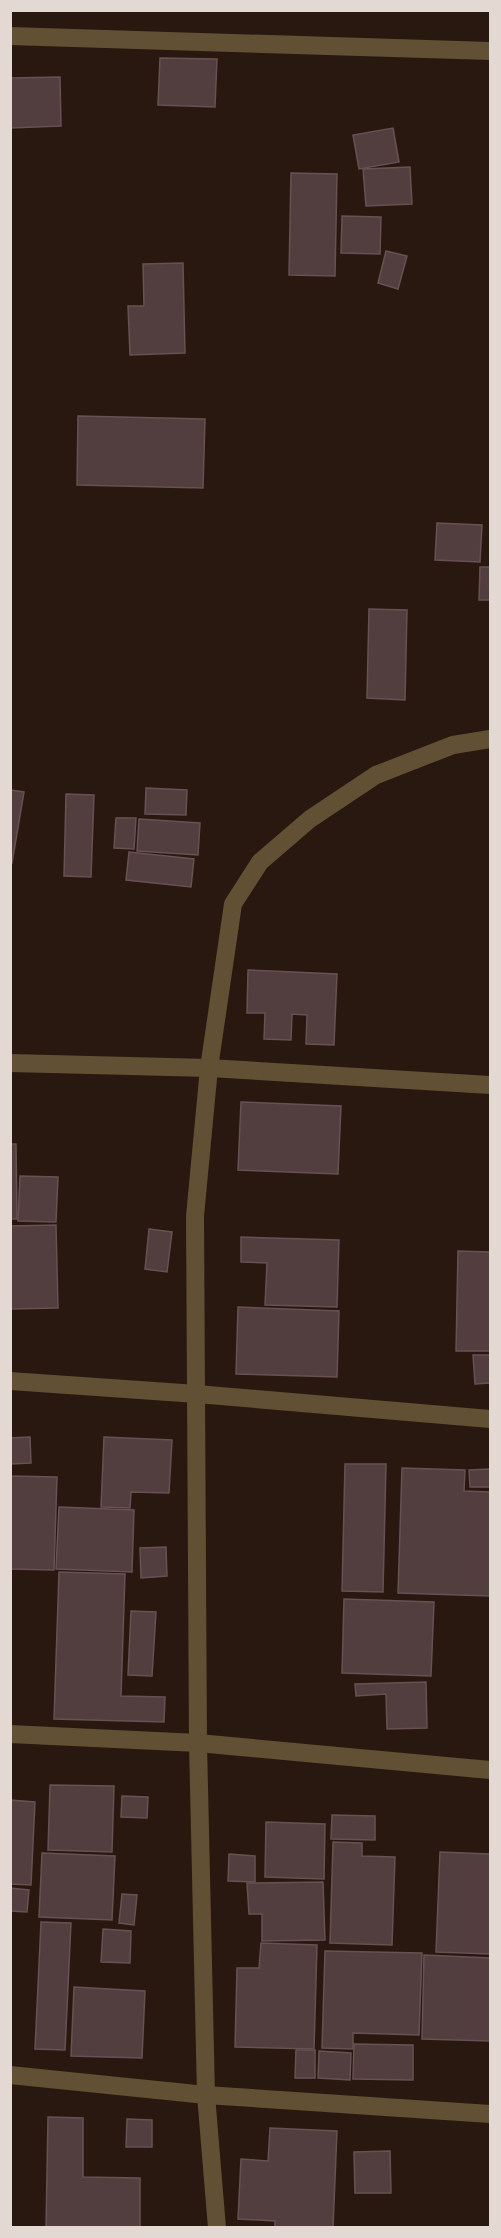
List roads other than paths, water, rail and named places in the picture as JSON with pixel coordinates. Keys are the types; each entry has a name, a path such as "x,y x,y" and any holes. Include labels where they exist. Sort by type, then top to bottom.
{"street":[{"path":"10,36 490,51"},
{"path":"217,2228 207,2095 198,1743 195,1216 209,1068 233,904 260,862 310,819 376,775 453,745 490,740"},
{"path":"10,1064 209,1068 490,1085"},
{"path":"10,1381 490,1419"},
{"path":"10,1734 198,1743 490,1770"},
{"path":"10,2075 207,2095 490,2114"}]}
